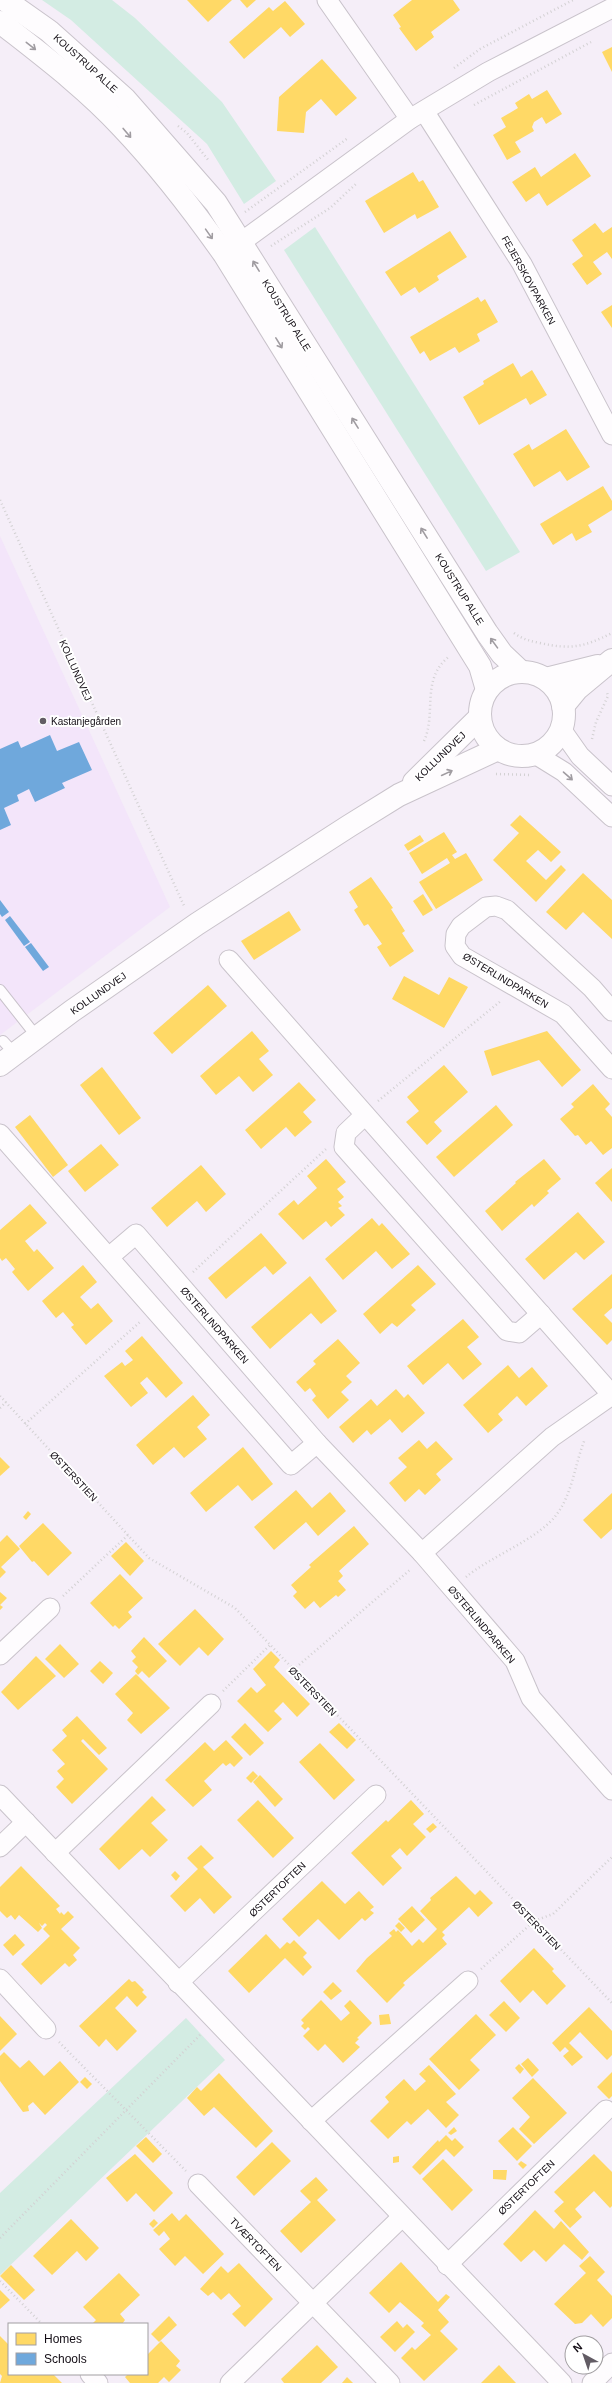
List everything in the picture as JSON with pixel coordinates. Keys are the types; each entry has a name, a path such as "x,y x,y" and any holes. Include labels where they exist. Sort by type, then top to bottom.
{"street":[{"name":"KOUSTRUP ALLE","path":"5,0 49,31 125,99 216,203 232,248 466,645 480,666 487,690"},
{"name":"FEJERSKOVPARKEN","path":"327,0 417,115 522,264 612,435"},
{"path":"232,248 417,115 494,68 612,8"},
{"name":"KOUSTRUP ALLE","path":"0,22 58,67 122,126 191,208 232,248 487,633 502,654 520,672"},
{"path":"546,680 603,665"},
{"path":"563,706 577,689 603,665"},
{"path":"520,672 534,673 546,680 557,691 563,706 564,718 561,729 555,740 535,754 516,756 498,749 485,735 480,717 481,703 487,690 496,680 507,674 520,672"},
{"name":"KOLLUNDVEJ","path":"399,795 440,758 480,717"},
{"path":"561,729 580,756 612,786"},
{"name":"KOLLUNDVEJ","path":"6,1053 37,1038 86,1001 188,913 399,795 498,749"},
{"path":"535,754 564,772 612,817"},
{"name":"ØSTERLINDPARKEN","path":"612,1011 592,988 507,910 496,906 486,907 461,926 456,934 455,946 462,956 563,1014 612,1068"},
{"path":"229,960 612,1395 552,1437 422,1553"},
{"path":"365,1115 346,1133 344,1147 507,1331 519,1333 541,1314"},
{"path":"0,1134 291,1465 317,1442"},
{"name":"ØSTERLINDPARKEN","path":"109,1257 136,1234 317,1442 422,1553 515,1660 531,1698 612,1790"},
{"path":"0,1655 50,1608"},
{"path":"55,1853 210,1704"},
{"path":"0,1795 447,2265 562,2383"},
{"name":"ØSTERTOFTEN","path":"178,1983 376,1795"},
{"path":"0,1847 26,1822"},
{"path":"0,1979 46,2029"},
{"path":"311,2122 468,1981"},
{"name":"ØSTERTOFTEN","path":"447,2265 606,2110"},
{"name":"TVÆRTOFTEN","path":"198,2184 390,2383"},
{"path":"230,2383 402,2217"},
{"path":"592,2383 612,2363"},
{"path":"91,2375 98,2383"}],"lane":[{"path":"0,990 4,1002 37,1038"}],"path":[{"name":"KOLLUNDVEJ","path":"0,500 188,913"},
{"path":"487,633 502,622 514,633 528,641 556,647 580,646 612,633"},
{"path":"421,747 428,727 432,680 446,658 466,645"},
{"path":"580,646 603,665 604,684 608,696 591,737 593,744"},
{"path":"424,740 440,758"},
{"path":"492,773 536,777"},
{"path":"365,1115 372,1106 518,988"},
{"path":"180,1285 331,1144 346,1133"},
{"path":"25,1424 154,1309"},
{"name":"ØSTERSTIEN","path":"0,1396 149,1558 235,1608 612,2003"},
{"path":"0,1408 6,1402"},
{"path":"453,1588 480,1565 539,1531 557,1514 568,1494 584,1440 589,1434"},
{"path":"50,1608 128,1535"},
{"path":"210,1704 270,1646"},
{"path":"468,1981 534,1921 553,1914 612,1857"},
{"path":"0,2238 67,2172 125,2109 214,2021"},
{"path":"46,2029 198,2184"},
{"path":"0,2281 41,2323"}],"shaded area":[{"name":"Kastanjegården","path":"0,536 170,907 0,1035"}],"green space":[{"path":"42,0 112,0 135,18 222,102 276,181 244,204 207,144 71,20"},
{"path":"315,227 520,552 486,571 284,250"},
{"path":"186,2018 225,2060 0,2275 0,2193"}],"building: Homes":[{"path":"187,0 232,0 208,22"},
{"path":"240,0 256,0 247,8"},
{"path":"412,0 453,0 460,10 431,32 434,37 416,51 399,28 401,27 393,15"},
{"path":"285,1 305,24 290,37 281,27 244,59 229,42 269,7 273,11"},
{"path":"612,47 612,72 602,52"},
{"path":"322,59 357,98 336,116 321,99 306,112 304,133 277,131 279,97"},
{"path":"547,90 562,114 546,124 542,117 534,122 532,127 534,131 515,142 521,152 507,160 493,135 506,127 501,118 518,108 515,103 529,94 532,99"},
{"path":"575,153 591,176 547,206 539,193 526,202 512,182 535,167 541,177"},
{"path":"413,172 419,182 423,180 439,207 417,219 415,214 384,233 365,201"},
{"path":"595,223 603,233 612,227 612,259 607,252 593,262 602,274 587,285 572,264 583,256 572,240"},
{"path":"450,231 467,257 437,276 439,280 419,293 415,287 401,296 385,272"},
{"path":"478,297 481,302 485,299 498,322 477,334 480,341 459,353 455,347 430,361 424,351 420,354 410,337"},
{"path":"612,305 612,328 601,312"},
{"path":"513,363 521,377 532,370 547,395 530,405 526,398 479,425 463,397 484,384 483,381"},
{"path":"566,429 590,467 567,481 560,471 534,487 513,454 529,444 532,450"},
{"path":"603,486 612,501 612,510 588,525 592,532 576,541 572,533 553,545 540,524"},
{"path":"520,815 561,852 551,862 538,850 526,861 546,880 561,865 566,870 536,902 493,860 519,833 510,825"},
{"path":"444,832 457,852 452,855 455,859 466,853 483,880 436,909 419,882 450,863 447,858 422,874 409,853"},
{"path":"420,835 424,841 408,851 404,845"},
{"path":"583,873 612,900 612,939 583,912 566,930 546,912"},
{"path":"371,877 393,908 391,909 405,931 402,933 414,951 390,967 377,947 382,944 368,924 364,926 354,910 358,907 349,892"},
{"path":"423,894 433,910 423,916 413,901"},
{"path":"289,911 301,930 254,960 241,941"},
{"path":"404,976 439,995 449,977 468,987 444,1028 392,999"},
{"path":"208,985 227,1006 172,1054 153,1033"},
{"path":"252,1031 269,1051 259,1059 273,1075 253,1092 239,1076 216,1095 200,1076"},
{"path":"547,1031 581,1070 562,1087 539,1060 492,1076 484,1051"},
{"path":"444,1065 468,1092 434,1122 442,1131 427,1145 406,1122 419,1111 407,1097"},
{"path":"102,1067 141,1118 119,1135 80,1085"},
{"path":"299,1082 316,1100 303,1112 312,1122 295,1137 286,1127 261,1149 245,1130"},
{"path":"593,1084 610,1104 605,1109 612,1117 612,1148 603,1155 591,1141 586,1145 578,1135 575,1136 560,1119 574,1107 571,1104"},
{"path":"496,1105 513,1125 454,1177 436,1157"},
{"path":"30,1115 68,1165 53,1177 15,1127"},
{"path":"101,1144 119,1165 85,1192 68,1171"},
{"path":"326,1159 346,1182 337,1189 344,1197 338,1202 342,1206 338,1208 345,1215 331,1227 326,1221 303,1240 278,1214 294,1200 298,1205 317,1188 307,1176"},
{"path":"544,1159 561,1179 547,1191 549,1193 534,1207 532,1204 502,1231 485,1211 516,1183 515,1182"},
{"path":"201,1165 226,1194 206,1212 197,1201 167,1227 151,1208"},
{"path":"612,1168 612,1202 595,1183"},
{"path":"30,1204 47,1223 25,1241 34,1252 37,1249 54,1268 28,1291 12,1272 15,1269 6,1258 2,1261 0,1258 0,1230"},
{"path":"578,1212 605,1242 584,1260 576,1252 544,1280 525,1259"},
{"path":"372,1218 379,1226 382,1223 410,1254 392,1269 376,1251 343,1280 325,1259"},
{"path":"261,1233 287,1263 273,1275 265,1266 226,1299 208,1278"},
{"path":"83,1265 97,1282 80,1297 91,1309 98,1303 113,1321 86,1345 71,1327 74,1325 63,1312 56,1318 42,1301"},
{"path":"418,1265 436,1284 411,1305 416,1310 397,1327 392,1323 380,1334 363,1314"},
{"path":"612,1274 612,1308 604,1315 612,1323 612,1340 607,1345 572,1309"},
{"path":"310,1276 337,1311 321,1324 311,1313 270,1349 251,1327"},
{"path":"463,1319 479,1337 467,1347 482,1364 463,1380 448,1363 423,1385 407,1366"},
{"path":"142,1336 183,1383 166,1398 147,1377 140,1383 148,1393 131,1407 104,1376 122,1362 125,1366 133,1360 125,1351"},
{"path":"338,1339 360,1363 346,1376 352,1382 341,1392 349,1400 328,1419 312,1400 316,1396 310,1388 305,1392 296,1382 316,1364 313,1361"},
{"path":"508,1365 519,1378 532,1367 548,1386 526,1406 517,1396 498,1414 503,1420 488,1433 463,1405"},
{"path":"396,1389 404,1398 408,1394 425,1413 402,1433 390,1419 371,1435 367,1430 353,1443 339,1427 371,1399 377,1406"},
{"path":"193,1395 210,1415 197,1427 207,1439 184,1458 174,1447 153,1465 136,1445"},
{"path":"419,1440 427,1449 436,1441 453,1459 436,1474 441,1480 425,1495 419,1489 405,1502 389,1483 407,1467 398,1458"},
{"path":"243,1447 273,1484 252,1501 238,1485 206,1512 190,1493"},
{"path":"0,1457 10,1467 0,1476"},
{"path":"296,1490 312,1508 330,1492 346,1511 318,1536 306,1522 274,1550 254,1527"},
{"path":"612,1493 612,1529 601,1539 583,1520"},
{"path":"28,1511 31,1514 26,1520 23,1517"},
{"path":"43,1523 72,1553 48,1576 34,1561 32,1562 19,1546"},
{"path":"354,1526 369,1544 339,1571 343,1576 338,1581 346,1590 338,1597 336,1595 320,1608 314,1601 305,1609 293,1596 297,1592 291,1585 311,1567 309,1565"},
{"path":"7,1535 20,1549 1,1567 6,1572 0,1578 0,1542"},
{"path":"126,1542 144,1561 130,1576 111,1556"},
{"path":"120,1574 143,1598 128,1612 132,1617 119,1629 115,1625 113,1627 90,1603"},
{"path":"0,1592 7,1598 0,1605"},
{"path":"195,1609 224,1639 208,1656 199,1647 180,1666 158,1644"},
{"path":"144,1637 167,1661 149,1678 142,1671 138,1675 135,1671 138,1667 132,1661 136,1657 131,1651"},
{"path":"60,1644 79,1664 64,1678 45,1659"},
{"path":"271,1651 280,1660 274,1667 310,1704 297,1717 283,1702 274,1711 282,1719 268,1732 237,1701 251,1687 257,1693 266,1685 253,1669"},
{"path":"36,1656 56,1676 18,1710 1,1692"},
{"path":"100,1661 113,1673 103,1684 90,1671"},
{"path":"136,1674 170,1708 141,1734 127,1720 133,1713 115,1694"},
{"path":"77,1716 107,1748 99,1755 83,1739 81,1741 108,1769 72,1804 56,1787 64,1779 57,1771 65,1764 52,1750 67,1736 62,1730"},
{"path":"245,1723 264,1743 250,1756 231,1737"},
{"path":"339,1723 356,1740 347,1749 329,1732"},
{"path":"226,1740 243,1758 234,1767 230,1763 226,1766 223,1763 204,1781 212,1790 193,1807 165,1780 205,1742 214,1751"},
{"path":"320,1743 355,1780 334,1800 299,1762"},
{"path":"253,1771 258,1776 251,1783 246,1778"},
{"path":"260,1775 283,1799 275,1807 253,1782"},
{"path":"152,1796 166,1810 151,1823 168,1840 150,1857 142,1849 119,1870 99,1849"},
{"path":"258,1800 294,1838 273,1858 237,1820"},
{"path":"411,1800 424,1814 413,1824 426,1837 407,1856 400,1848 391,1856 402,1868 383,1886 351,1853 386,1820 388,1822"},
{"path":"433,1823 437,1827 430,1833 426,1829"},
{"path":"201,1845 214,1858 203,1867 232,1897 214,1914 200,1898 185,1912 170,1896 198,1869 187,1858"},
{"path":"21,1866 60,1906 56,1909 60,1914 61,1912 64,1915 68,1911 74,1917 61,1929 80,1948 73,1955 77,1960 69,1967 65,1963 41,1985 21,1964 50,1936 43,1929 47,1925 45,1923 42,1926 39,1923 42,1928 38,1932 19,1915 15,1920 11,1915 7,1918 0,1911 0,1887"},
{"path":"175,1871 180,1876 176,1881 171,1875"},
{"path":"456,1876 475,1895 480,1890 493,1903 478,1917 469,1907 442,1932 445,1935 442,1938 447,1944 403,1983 405,1985 387,2003 356,1971 367,1958 392,1936 389,1933 394,1929 396,1932 398,1930 412,1946 419,1939 423,1943 437,1929 420,1911 431,1900 430,1898"},
{"path":"322,1881 345,1904 359,1891 374,1907 370,1910 374,1913 365,1921 362,1918 339,1940 318,1919 299,1937 282,1919"},
{"path":"412,1906 425,1920 411,1933 398,1919"},
{"path":"399,1922 405,1928 401,1932 395,1926"},
{"path":"15,1934 25,1945 13,1956 3,1945"},
{"path":"266,1934 280,1949 287,1942 290,1944 294,1940 307,1953 303,1957 312,1967 303,1976 285,1958 249,1993 228,1971"},
{"path":"534,1948 554,1969 552,1971 566,1986 547,2005 533,1990 520,2003 500,1981"},
{"path":"129,1979 132,1982 135,1981 144,1990 142,1992 147,1997 137,2007 127,1996 115,2008 137,2031 117,2051 106,2039 99,2047 79,2026"},
{"path":"333,1982 342,1991 331,2000 323,1992"},
{"path":"321,2000 341,2021 350,2013 344,2006 350,2000 372,2023 357,2038 359,2039 355,2043 360,2047 343,2063 325,2044 318,2051 303,2036 310,2029 308,2027 305,2030 301,2026 304,2023 301,2020"},
{"path":"504,2001 520,2018 506,2032 489,2015"},
{"path":"589,2007 612,2031 612,2055 607,2060 580,2032 569,2043 583,2057 572,2066 563,2056 569,2051 565,2047 560,2052 552,2043"},
{"path":"389,2014 391,2024 380,2025 379,2015"},
{"path":"476,2014 496,2035 470,2060 480,2070 459,2090 429,2059"},
{"path":"0,2016 17,2034 0,2051"},
{"path":"4,2052 20,2068 29,2060 44,2076 60,2061 79,2082 45,2115 33,2102 28,2106 29,2111 23,2112 0,2081 0,2056"},
{"path":"528,2058 539,2070 532,2077 521,2064"},
{"path":"519,2064 524,2069 520,2074 515,2068"},
{"path":"429,2065 456,2094 446,2102 459,2115 446,2128 428,2109 411,2125 407,2121 388,2139 370,2121 389,2102 385,2097 404,2079 415,2091 426,2081 419,2074"},
{"path":"612,2072 612,2096 609,2099 597,2087"},
{"path":"219,2073 273,2131 256,2148 214,2107 204,2116 187,2098 197,2087 201,2091"},
{"path":"85,2077 92,2084 87,2089 80,2082"},
{"path":"533,2078 567,2113 534,2144 519,2129 530,2117 512,2098"},
{"path":"454,2127 457,2131 451,2135 448,2133"},
{"path":"513,2127 532,2146 517,2161 498,2141"},
{"path":"446,2135 452,2141 455,2138 464,2147 454,2157 446,2149 420,2175 412,2167 438,2140 439,2142"},
{"path":"146,2137 162,2154 153,2163 136,2146"},
{"path":"272,2142 291,2161 254,2196 236,2177"},
{"path":"135,2154 173,2193 154,2212 136,2193 127,2202 106,2178"},
{"path":"594,2154 612,2172 612,2206 610,2208 594,2191 575,2209 582,2217 570,2228 554,2211 564,2202 554,2192"},
{"path":"399,2156 399,2162 393,2163 393,2157"},
{"path":"443,2159 473,2190 452,2211 422,2179"},
{"path":"521,2161 527,2165 523,2169 518,2164"},
{"path":"493,2170 507,2170 506,2180 493,2179"},
{"path":"316,2177 328,2190 317,2200 336,2220 301,2253 280,2231 311,2202 300,2191"},
{"path":"535,2210 554,2229 561,2221 589,2252 582,2260 564,2244 546,2262 534,2250 521,2262 503,2244"},
{"path":"172,2213 179,2221 186,2214 224,2254 203,2274 185,2256 175,2266 159,2249 170,2239 164,2231 159,2236 153,2230"},
{"path":"71,2219 99,2248 86,2261 77,2251 52,2275 33,2256"},
{"path":"154,2219 158,2223 153,2228 149,2224"},
{"path":"590,2256 605,2272 597,2280 612,2296 612,2318 603,2327 591,2314 582,2323 575,2324 554,2304 586,2273 579,2266"},
{"path":"401,2262 438,2302 446,2294 450,2297 438,2310 449,2322 440,2331 458,2349 424,2381 401,2358 412,2347 415,2350 431,2335 421,2326 424,2323 400,2302 389,2313 369,2293"},
{"path":"239,2263 273,2299 245,2327 232,2314 241,2306 229,2293 221,2300 213,2292 208,2296 200,2289 221,2266 228,2273"},
{"path":"11,2265 35,2290 24,2300 0,2276"},
{"path":"119,2273 140,2295 120,2314 125,2320 123,2323 93,2323 96,2320 83,2307"},
{"path":"0,2290 10,2300 0,2309"},
{"path":"169,2316 177,2325 159,2342 151,2334"},
{"path":"397,2321 403,2328 407,2324 415,2332 395,2352 380,2337"},
{"path":"0,2336 8,2344 8,2375 54,2375 62,2383 0,2383 2,2376 0,2374"},
{"path":"161,2341 180,2361 176,2366 181,2370 169,2382 164,2377 158,2383 130,2383 125,2377 127,2375 148,2375 148,2354"},
{"path":"317,2345 338,2367 321,2383 284,2383 281,2379"},
{"path":"499,2365 516,2383 481,2383"},
{"path":"347,2377 353,2383 342,2383"}],"building: Schools":[{"path":"50,735 57,751 79,742 92,770 62,783 65,788 35,802 29,789 17,795 19,801 4,808 11,825 0,830 0,749 18,741 21,748"},
{"path":"0,900 9,912 2,917 0,914"},
{"path":"10,916 30,942 24,946 5,920"},
{"path":"31,943 49,967 43,971 25,947"}],"place":[{"name":"Kastanjegården","path":"43,721"}]}
